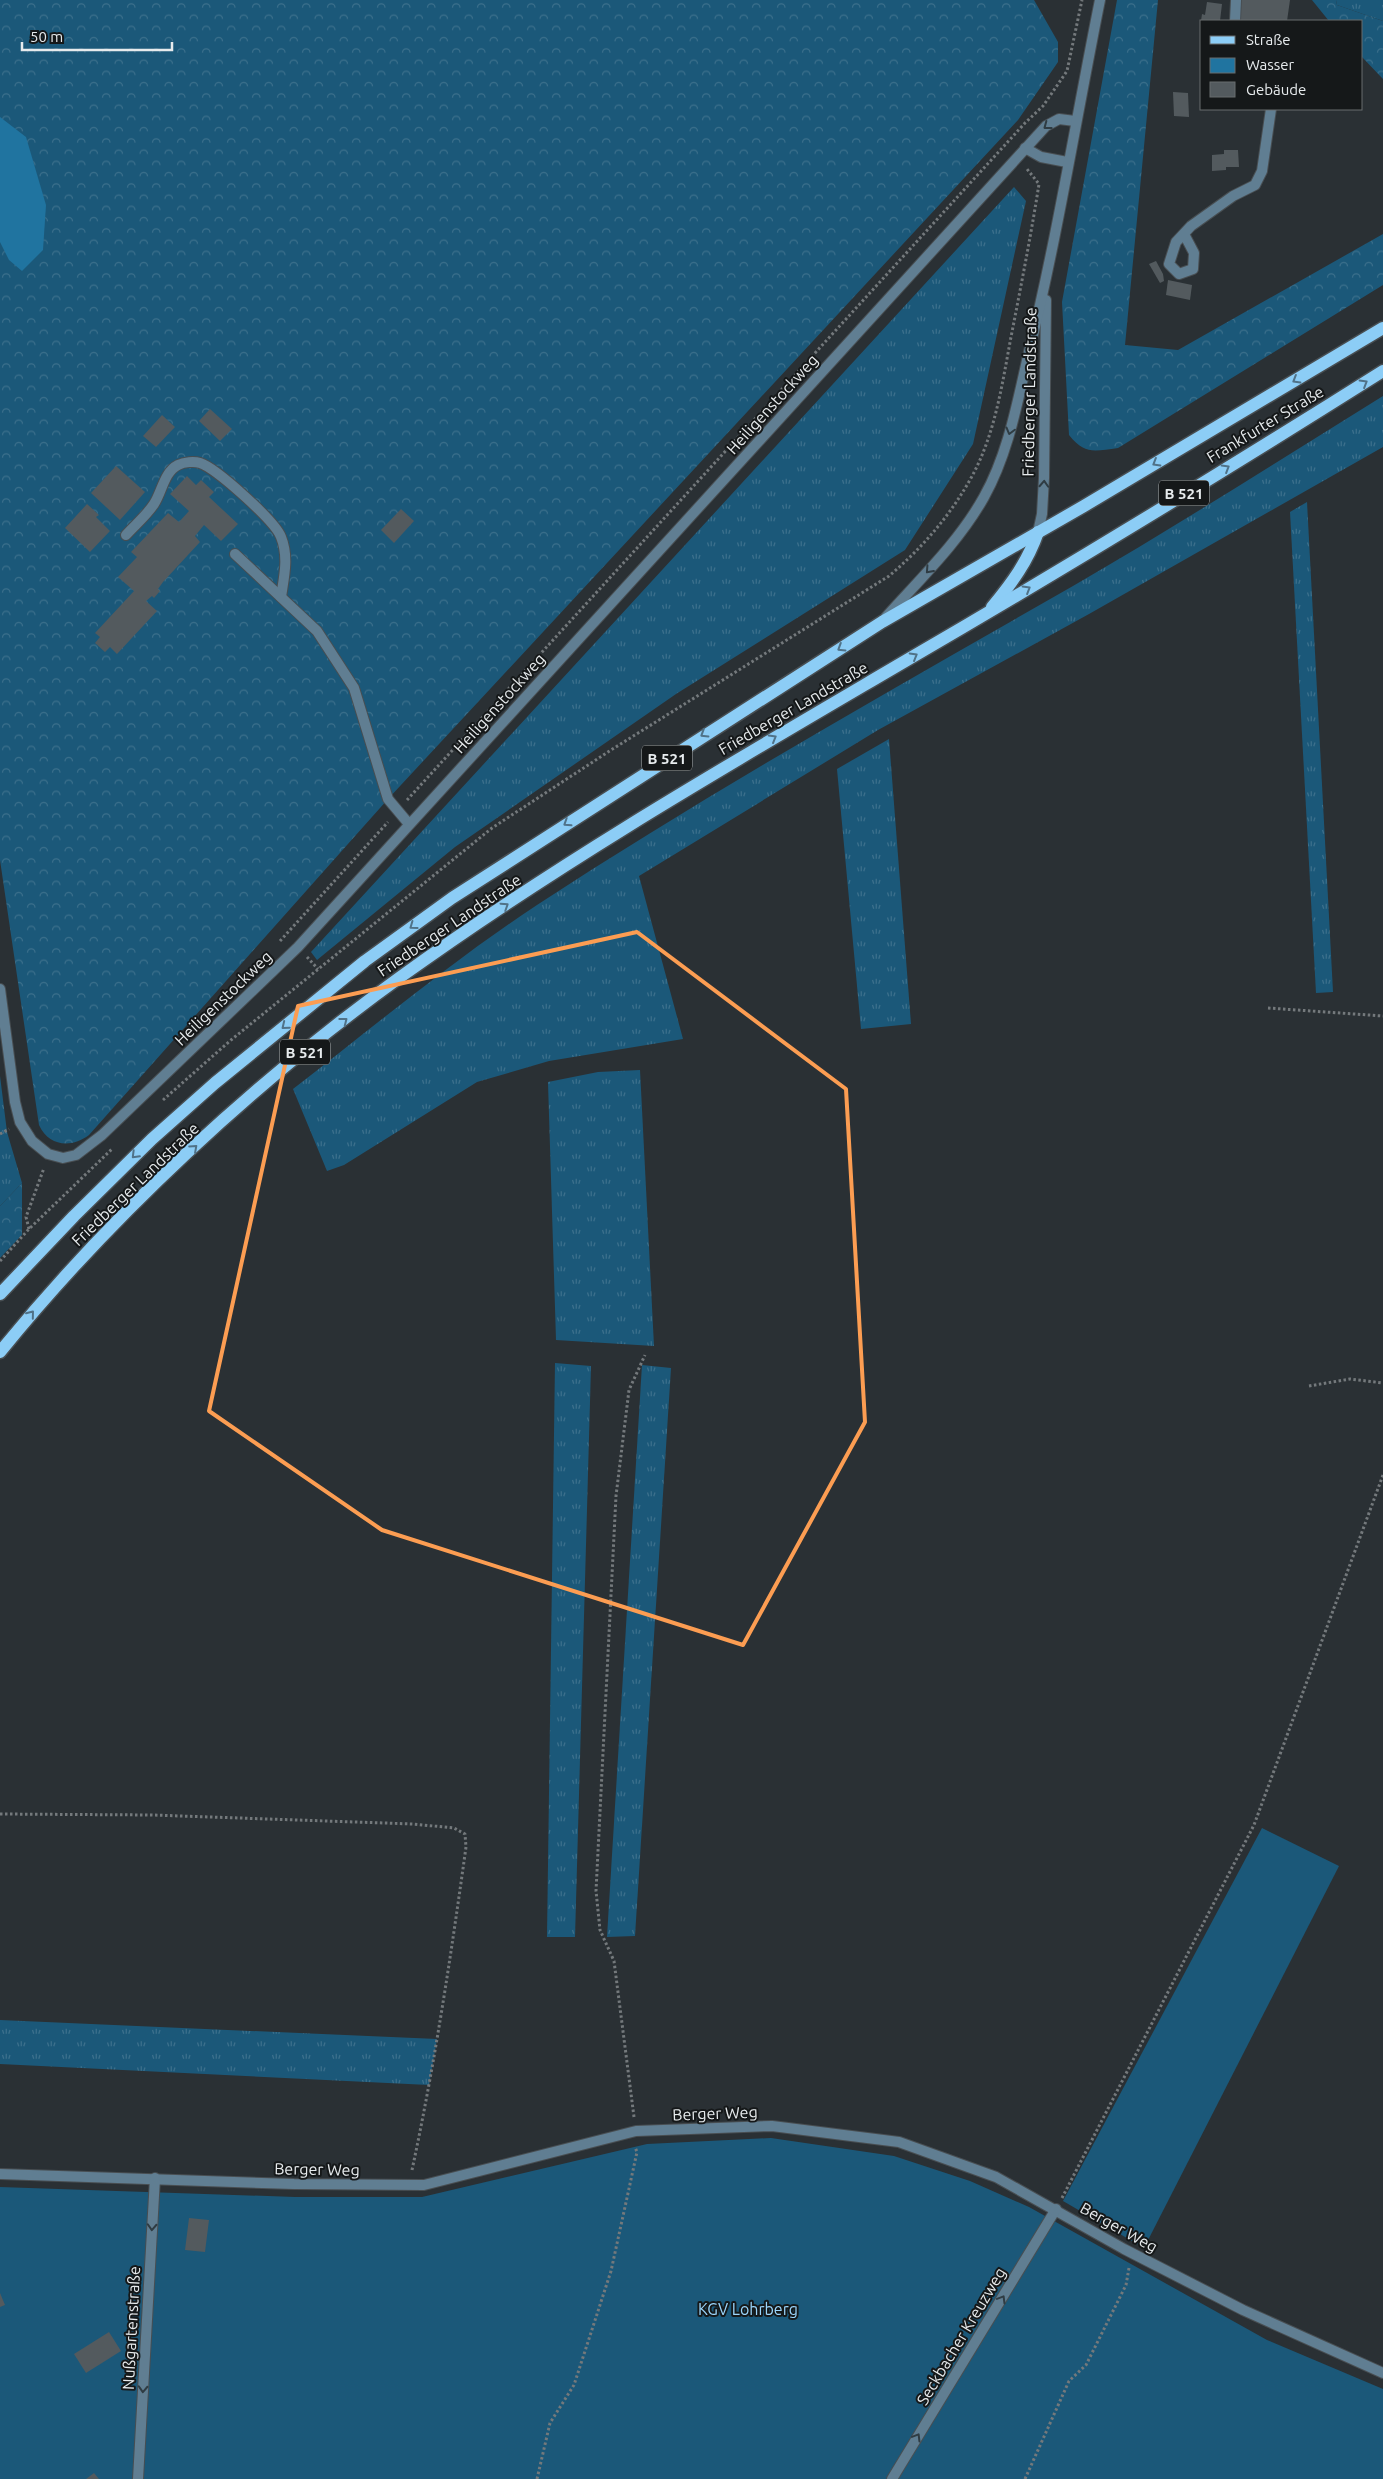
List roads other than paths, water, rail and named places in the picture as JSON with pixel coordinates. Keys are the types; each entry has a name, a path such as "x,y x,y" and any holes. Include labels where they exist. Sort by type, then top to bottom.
{"main road":[{"name":"Frankfurter Straße","path":"1038,532 1383,328"},
{"name":"Frankfurter Straße","path":"986,614 1383,371"},
{"path":"986,614 1022,568 1030,554 1038,532"},
{"name":"Friedberger Landstraße","path":"0,1294 74,1216 152,1139 222,1077 365,961 452,898 882,622 1038,532"},
{"name":"Friedberger Landstraße","path":"0,1352 36,1307 97,1242 175,1165 245,1101 396,980 477,924 657,808 986,614"}],"street":[{"name":"Friedberger Landstraße","path":"882,622 963,529 988,489 1000,464 1047,282 1067,162 1100,0"},
{"path":"1235,20 1236,0"},
{"path":"1184,234 1234,196 1255,185 1262,171 1271,110"},
{"name":"Heiligenstockweg","path":"0,989 15,1102 20,1122 32,1141 48,1154 63,1158 76,1155 102,1134 298,947 1046,126 1059,119 1075,121"},
{"path":"1025,148 1041,157 1067,162"},
{"name":"Friedberger Landstraße","path":"1038,532 1042,514 1044,478 1047,282"},
{"path":"126,534 154,504 167,476 177,465 190,462 200,463 214,470 256,507 281,536 286,560 280,597"},
{"path":"235,554 317,631 354,688 388,799 409,824"},
{"name":"Berger Weg","path":"0,2174 424,2185 633,2131 772,2126 899,2142 996,2177 1132,2253 1243,2310 1383,2373"},
{"name":"Nußgartenstraße","path":"138,2479 155,2178"},
{"name":"Seckbacher Kreuzweg","path":"892,2479 1056,2210"}],"water":[{"path":"0,117 26,137 46,205 43,250 22,271 9,260 0,242"}],"park label":[{"name":"KGV Lohrberg","path":"748,2309"}]}
